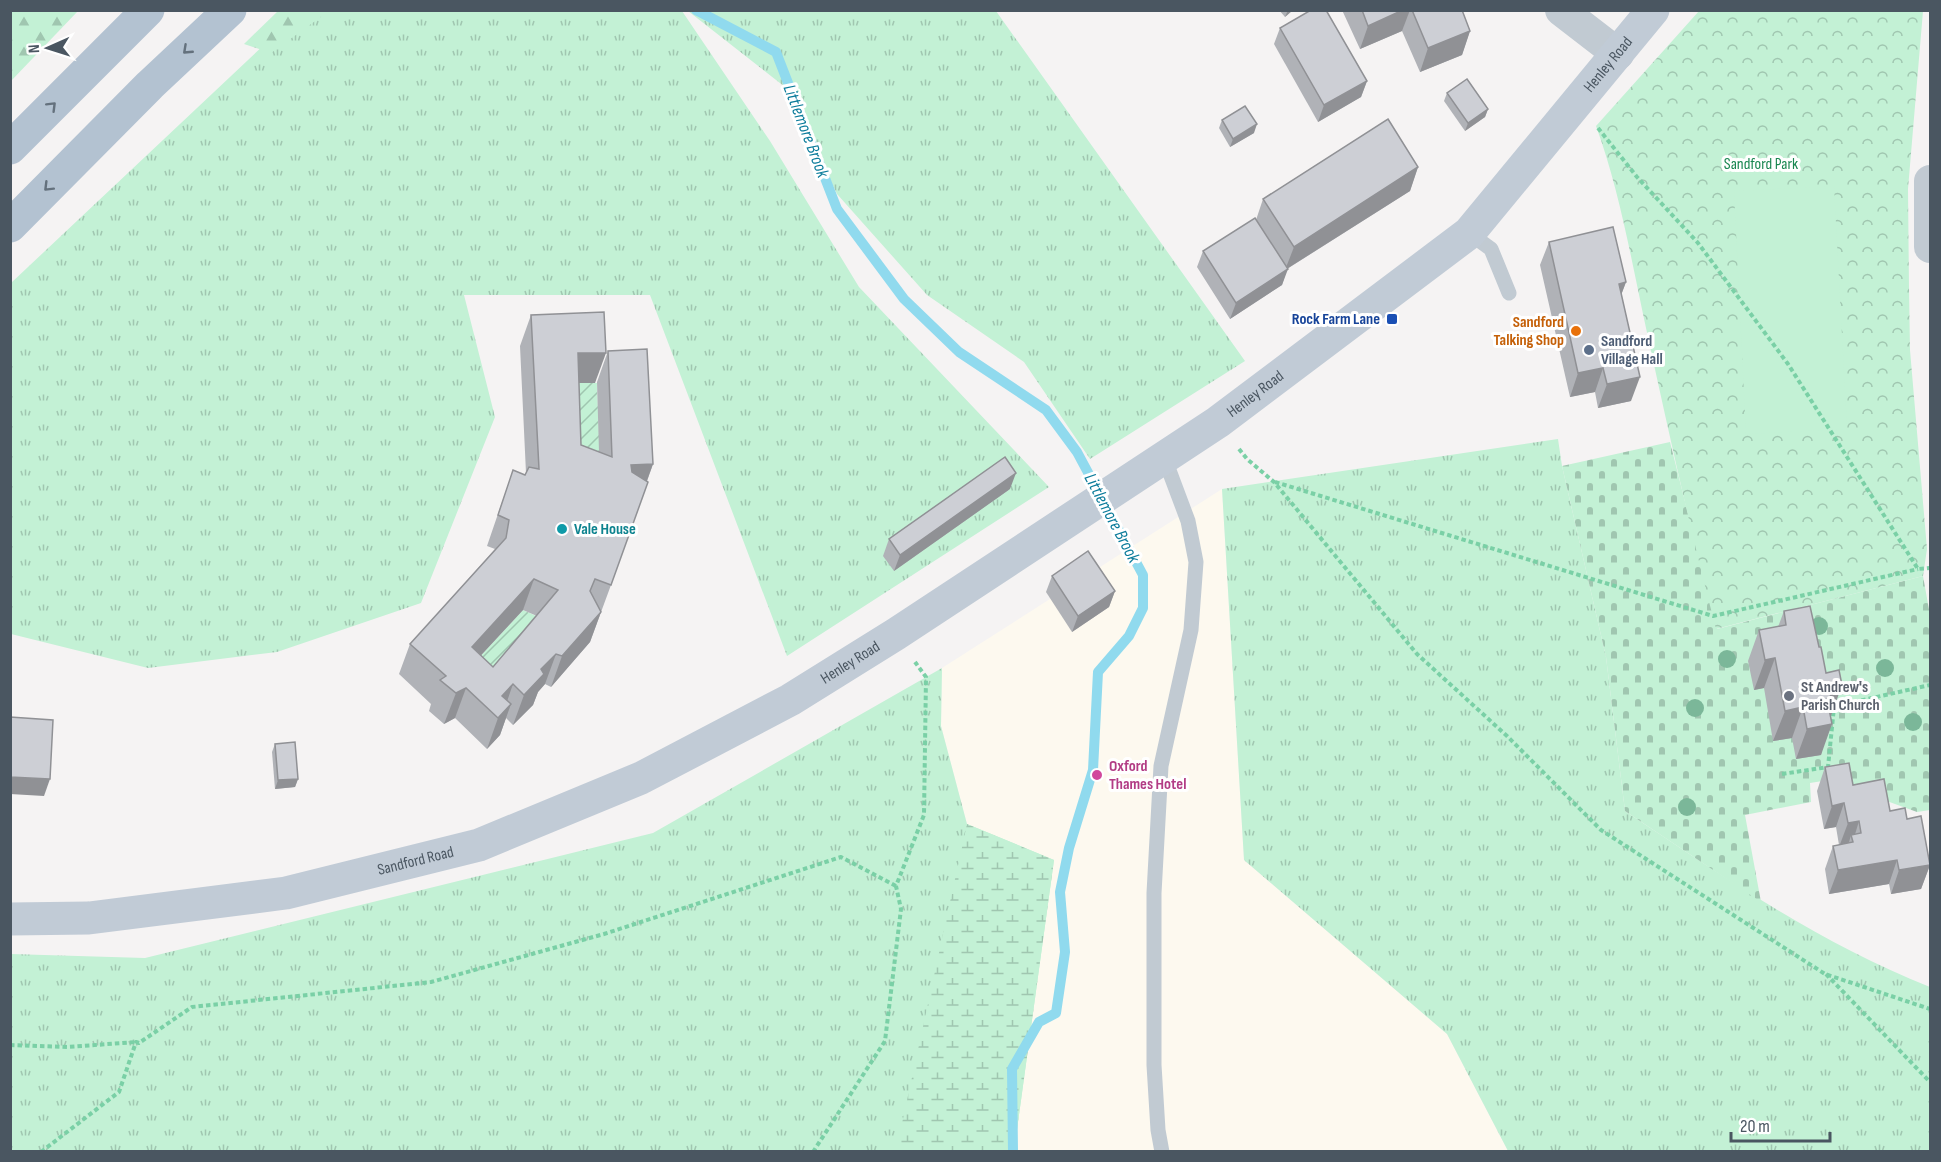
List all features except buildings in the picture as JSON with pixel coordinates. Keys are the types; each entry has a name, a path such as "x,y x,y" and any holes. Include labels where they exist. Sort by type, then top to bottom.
{"main road":[{"path":"10,148 148,10"},
{"path":"10,226 150,85 230,10"}],"street":[{"path":"1561,10 1618,54"},
{"name":"Henley Road","path":"790,700 896,634 1218,422 1469,233 1653,10"},
{"path":"1930,181 1930,247"},
{"name":"Sandford Road","path":"10,919 89,918 286,893 479,846 641,778 790,700"}],"lane":[{"path":"1469,233 1491,249 1509,293"},
{"path":"1162,1152 1158,1130 1154,1065 1154,893 1161,766 1191,630 1196,562 1188,521 1164,457"}],"path":[{"path":"1569,111 1596,126 1637,177 1698,243 1788,364 1918,569"},
{"path":"1218,422 1247,459 1274,482 1417,654 1507,736 1601,830 1825,974 1930,1082"},
{"path":"1274,482 1713,616 1930,567"},
{"path":"813,1152 885,1041 901,909 896,886 924,815 926,677 896,634"},
{"path":"1782,774 1828,767 1832,707 1930,685"},
{"path":"10,1045 68,1047 139,1043 192,1007 431,982 604,934 841,857 896,886"},
{"path":"1825,974 1930,1009"},
{"path":"41,1152 119,1092 136,1042"}],"shaded area":[{"name":"Oxford Thames Hotel","path":"1222,489 1244,860 1447,1034 1508,1151 1014,1151 967,824 941,726 942,668"}],"green space":[{"path":"279,10 329,11 271,53 244,44"},
{"path":"10,11 78,11 11,81"},
{"path":"300,11 682,11 770,141 859,287 1049,487 787,656 650,295 464,295 495,417 421,603 277,652 148,668 11,634 11,283"},
{"path":"688,11 996,11 1245,361 1090,459 1024,362 927,295 837,194 785,87"},
{"name":"Sandford Park","path":"1699,11 1923,11 1908,189 1910,350 1927,549 1923,576 1716,629 1697,554 1618,200 1596,126"},
{"path":"1834,186 1847,429 1746,434 1734,191"},
{"path":"567,383 597,383 601,487 570,475"},
{"path":"1558,439 1562,466 1606,657 1625,811 1736,884 1811,929 1889,970 1930,987 1930,1151 1508,1151 1447,1034 1244,860 1222,489"},
{"path":"1670,442 1717,629 1923,576 1930,615 1930,810 1917,812 1829,780 1810,783 1811,802 1745,815 1761,902 1625,811 1606,657 1562,466"},
{"path":"523,610 547,621 482,698 461,677"},
{"path":"942,668 941,726 967,824 1054,860 1014,1151 11,1152 11,954 145,958 653,833"},
{"path":"967,824 1054,860 1014,1151 896,1151"}],"waterway":[{"name":"Littlemore Brook","path":"696,10 776,52 837,209 904,299 959,352 1046,410 1077,452 1143,575 1143,608 1129,636 1098,672 1093,770 1069,848 1060,892 1065,952 1056,1013 1039,1022 1012,1069 1013,1152"}],"place":[{"name":"Rock Farm Lane","path":"1392,319"},
{"name":"Sandford Talking Shop","path":"1576,331"},
{"name":"Sandford Village Hall","path":"1589,350"},
{"name":"Vale House","path":"562,529"},
{"name":"St Andrew's Parish Church","path":"1789,696"},
{"name":"Oxford Thames Hotel","path":"1097,775"}]}
